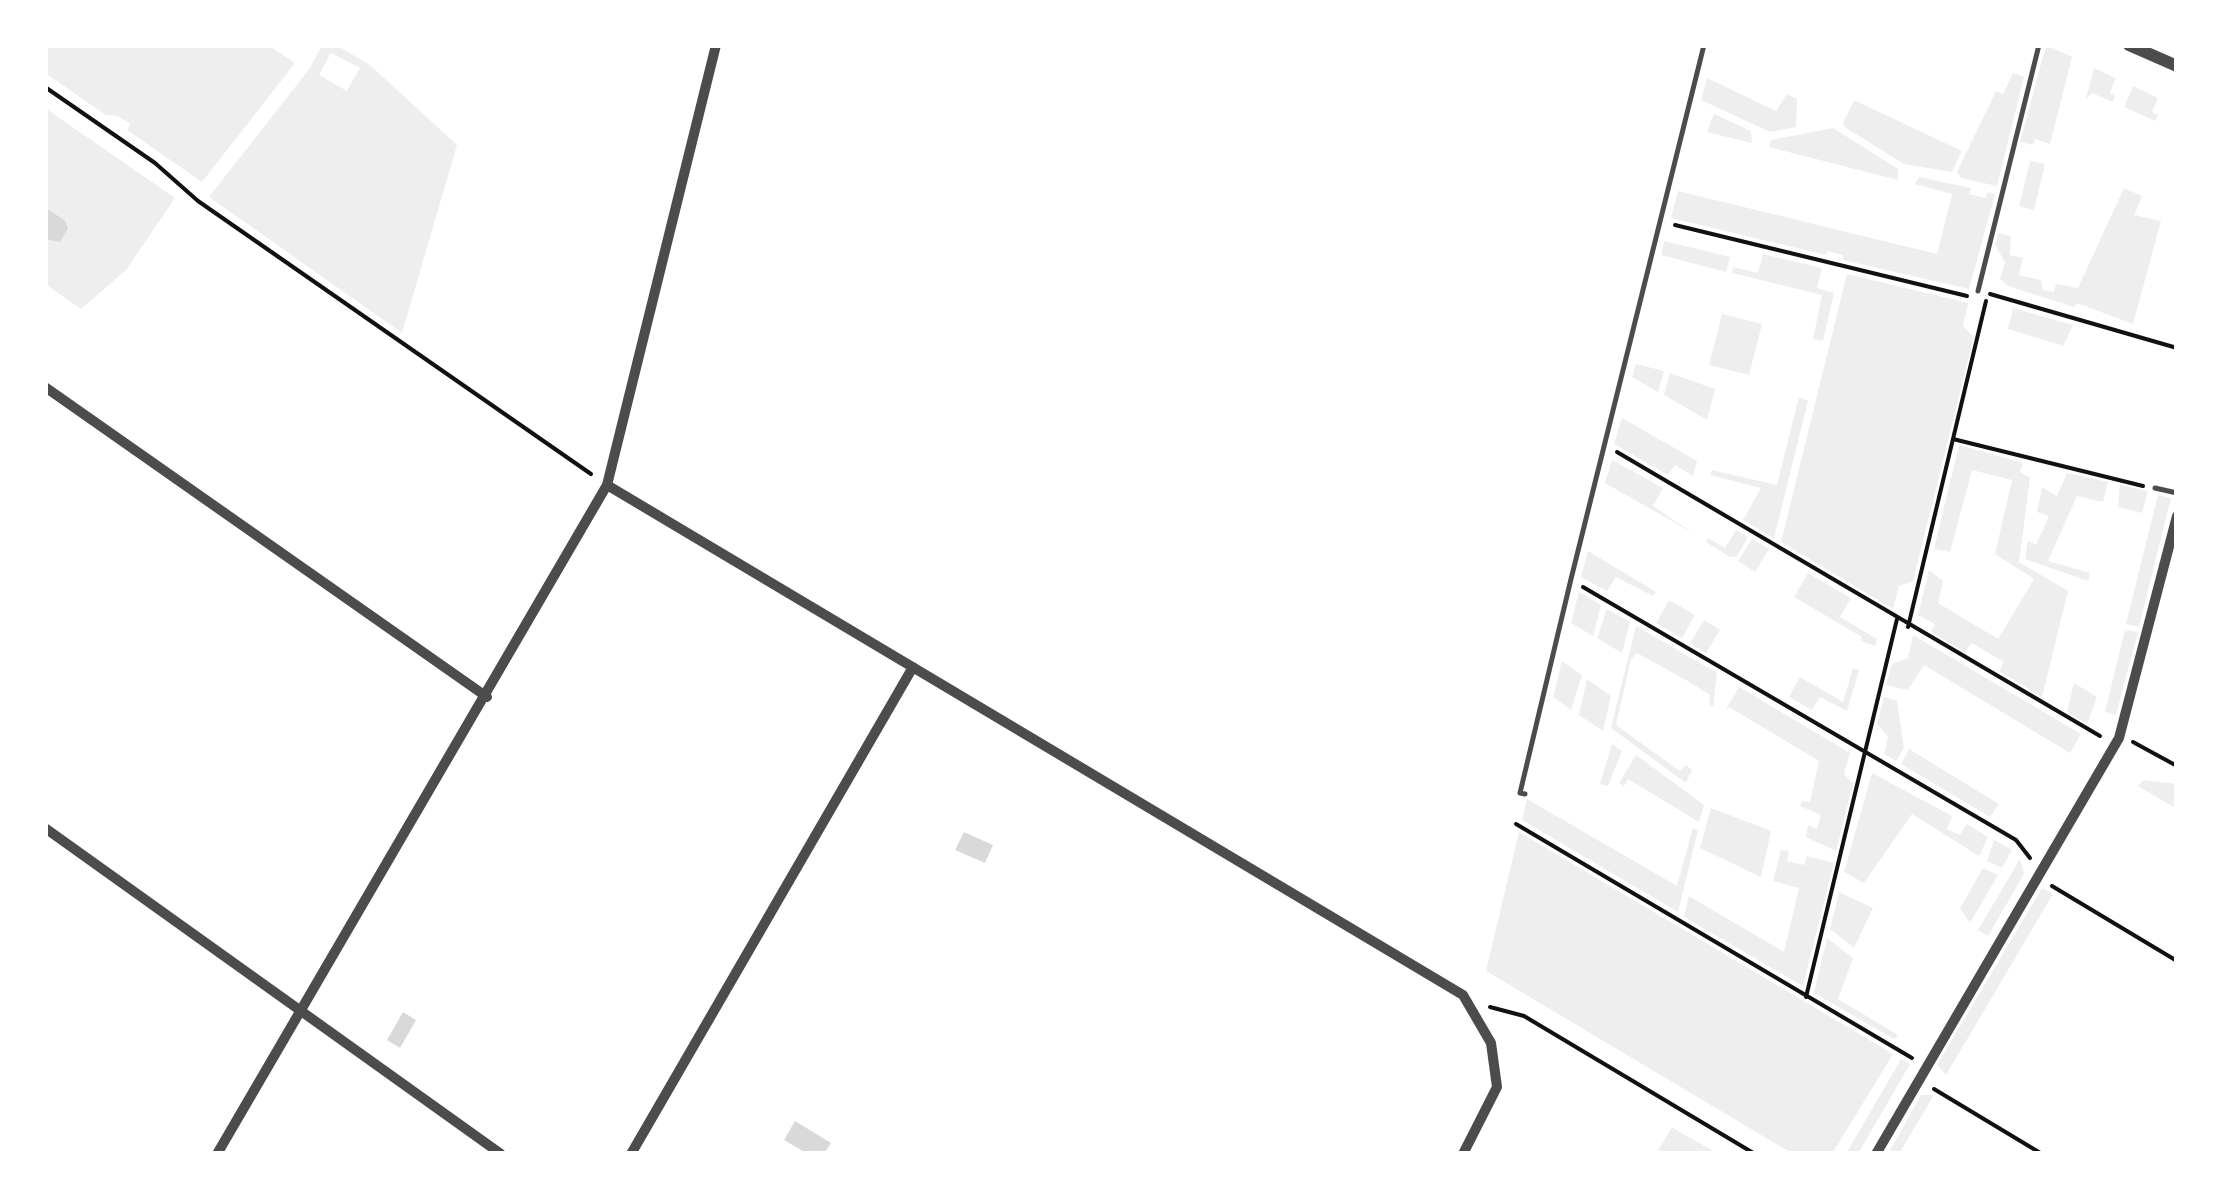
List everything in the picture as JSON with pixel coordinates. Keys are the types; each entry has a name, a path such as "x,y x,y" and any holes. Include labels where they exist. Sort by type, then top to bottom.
{"street":[{"path":"217,1154 487,697 607,485 716,45"},
{"path":"2129,45 2177,66"},
{"path":"45,388 487,697"},
{"path":"607,485 1462,995 1491,1042 1498,1087 1463,1154"},
{"path":"1876,1154 2119,738 2177,516"},
{"path":"630,1154 913,667"},
{"path":"45,828 501,1154"}],"lane":[{"path":"1524,794 1520,793 1571,579 1704,45"},
{"path":"1978,291 2039,45"},
{"path":"2155,488 2177,493"}],"path":[{"path":"45,86 155,163 198,201 607,485"},
{"path":"1658,220 1956,294 1970,296 1978,291 2177,348"},
{"path":"1908,627 1988,294"},
{"path":"1953,439 2155,488"},
{"path":"1604,445 2104,739"},
{"path":"1571,579 1865,756 2024,845 2032,861"},
{"path":"1806,997 1897,619"},
{"path":"2127,739 2177,766"},
{"path":"1516,824 1914,1060"},
{"path":"2045,882 2177,961"},
{"path":"1462,995 1524,1016 1755,1154"},
{"path":"1925,1084 2042,1154"}],"shaded area":[{"path":"45,45 268,45 295,63 202,182 127,130 130,124 118,116 106,115 45,73"},
{"path":"322,45 336,45 370,65 457,145 402,333 209,197 310,68","holes":["331,53 360,68 347,91 319,75"]},
{"path":"2046,45 2072,57 2050,144 2035,139 2033,145 2020,142"},
{"path":"2094,68 2116,78 2110,93 2115,96 2113,102 2092,93 2086,99"},
{"path":"2013,73 2024,77 1997,186 1961,178 1957,172 1996,91 2003,94"},
{"path":"1707,78 1776,111 1787,94 1797,99 1796,127 1770,132 1701,100"},
{"path":"2133,86 2158,98 2152,112 2158,115 2155,121 2124,107"},
{"path":"1854,100 1962,151 1952,172 1904,164 1846,128 1843,123"},
{"path":"45,108 175,198 126,270 81,309 45,284"},
{"path":"1714,114 1751,131 1752,143 1707,132"},
{"path":"1833,128 1898,169 1898,180 1769,147 1771,140"},
{"path":"2030,161 2045,164 2034,210 2019,206"},
{"path":"1919,177 1971,188 1969,194 1985,198 1988,192 1995,194 1969,289 1843,260 1843,255 1828,251 1826,255 1671,218 1678,191 1937,254 1952,194 1915,184"},
{"path":"2124,188 2142,196 2134,215 2161,221 2133,324 2077,303 2074,307 2008,286 2000,279 2005,262 1995,245 1998,233 2011,236 2010,255 2023,258 2019,275 2041,280 2043,290 2054,292 2056,284 2078,288"},
{"path":"45,207 65,221 68,228 60,242 45,239"},
{"path":"1664,241 1730,257 1726,272 1661,255"},
{"path":"1763,254 1822,268 1817,288 1834,293 1823,341 1813,339 1822,295 1732,273 1733,267 1758,273"},
{"path":"1847,274 1968,303 1963,326 1974,337 1913,581 1899,586 1893,609 1781,542"},
{"path":"2013,308 2073,325 2063,346 2008,329"},
{"path":"1722,314 1762,324 1749,375 1709,365"},
{"path":"1636,364 1664,371 1658,392 1632,377"},
{"path":"1670,373 1715,389 1707,420 1664,395"},
{"path":"1799,397 1808,401 1774,538 1743,520 1761,488 1710,475 1712,470 1777,485"},
{"path":"1622,418 1697,461 1693,476 1675,465 1668,475 1614,444"},
{"path":"1959,445 2023,463 2020,472 2030,478 2019,562 2068,591 2042,697 1999,671 2004,662 1972,643 1965,652 1931,632 1935,624 1918,615 1929,570 1943,581 1938,603 1998,639 2034,579 1995,554 2012,480 1972,470 1950,552 1934,549"},
{"path":"1612,460 1663,488 1653,506 1693,533 1605,483"},
{"path":"2067,473 2108,482 2103,502 2077,496 2048,561 2090,573 2088,581 2025,559 2028,541 2036,545 2049,516 2037,512 2042,487 2057,496"},
{"path":"2120,485 2148,491 2142,513 2118,507"},
{"path":"2158,495 2171,498 2139,627 2126,624"},
{"path":"1736,530 1748,537 1737,556 1730,557 1706,542 1708,538 1725,548"},
{"path":"1752,539 1769,549 1755,572 1738,561"},
{"path":"1588,551 1656,592 1653,596 1616,577 1607,591 1581,577"},
{"path":"1808,573 1851,598 1840,617 1877,639 1875,646 1794,597"},
{"path":"1579,592 1601,605 1593,636 1571,623"},
{"path":"1669,600 1695,615 1682,638 1656,623"},
{"path":"1607,609 1630,622 1622,653 1597,638"},
{"path":"1704,620 1720,630 1706,653 1690,643"},
{"path":"1636,626 1717,673 1713,707 1709,704 1710,695 1686,680 1637,653 1631,659 1616,725 1680,771 1686,765 1692,770 1686,783 1611,728"},
{"path":"2125,630 2138,632 2116,715 2105,712"},
{"path":"1913,635 2081,734 2070,753 1924,665 1908,690 1886,685 1892,664 1908,658"},
{"path":"1562,661 1582,675 1571,710 1553,697"},
{"path":"1853,668 1859,670 1847,711 1820,697 1812,710 1789,697 1800,677 1843,702"},
{"path":"1587,679 1611,696 1603,731 1579,715"},
{"path":"2074,683 2097,697 2087,724 2067,712"},
{"path":"1739,687 1850,753 1844,774 1853,784 1836,851 1806,837 1808,825 1817,829 1821,815 1800,806 1802,801 1810,802 1819,761 1729,707 1724,713"},
{"path":"1884,697 1897,701 1904,748 1896,761 1884,754 1888,737 1877,724"},
{"path":"1612,744 1622,751 1608,786 1600,784"},
{"path":"1909,749 1999,804 1990,817 1901,764"},
{"path":"1636,755 1704,805 1699,822 1628,779 1624,786 1619,783"},
{"path":"1872,773 1952,816 1947,829 1960,835 1967,824 1988,837 1979,856 1912,814 1864,883 1844,872"},
{"path":"2143,780 2177,784 2177,809 2138,786"},
{"path":"1527,799 1677,886 1693,828 1698,830 1678,912 1522,820"},
{"path":"1711,808 1771,831 1761,877 1700,848"},
{"path":"964,832 993,845 985,863 955,850"},
{"path":"1519,832 1893,1054 1832,1154 1793,1154 1486,971"},
{"path":"1994,840 2012,850 2002,868 1987,861"},
{"path":"1781,850 1789,851 1787,861 1804,865 1807,856 1834,863 1803,986 1684,917 1689,896 1784,952 1799,888 1773,881"},
{"path":"2020,859 2024,874 1988,936 1978,930"},
{"path":"1983,868 1998,875 1970,923 1960,908"},
{"path":"2042,888 2053,894 1946,1075 1937,1065"},
{"path":"1839,892 1873,908 1854,948 1830,929"},
{"path":"1827,938 1853,958 1838,999 1898,1035 1894,1039 1814,993"},
{"path":"403,1012 416,1020 400,1048 387,1040"},
{"path":"1901,1059 1910,1064 1858,1154 1846,1154"},
{"path":"1921,1095 1934,1095 1899,1154 1888,1154"},
{"path":"795,1121 831,1143 824,1154 808,1154 784,1140"},
{"path":"1672,1127 1683,1134 1719,1154 1656,1154"}]}
